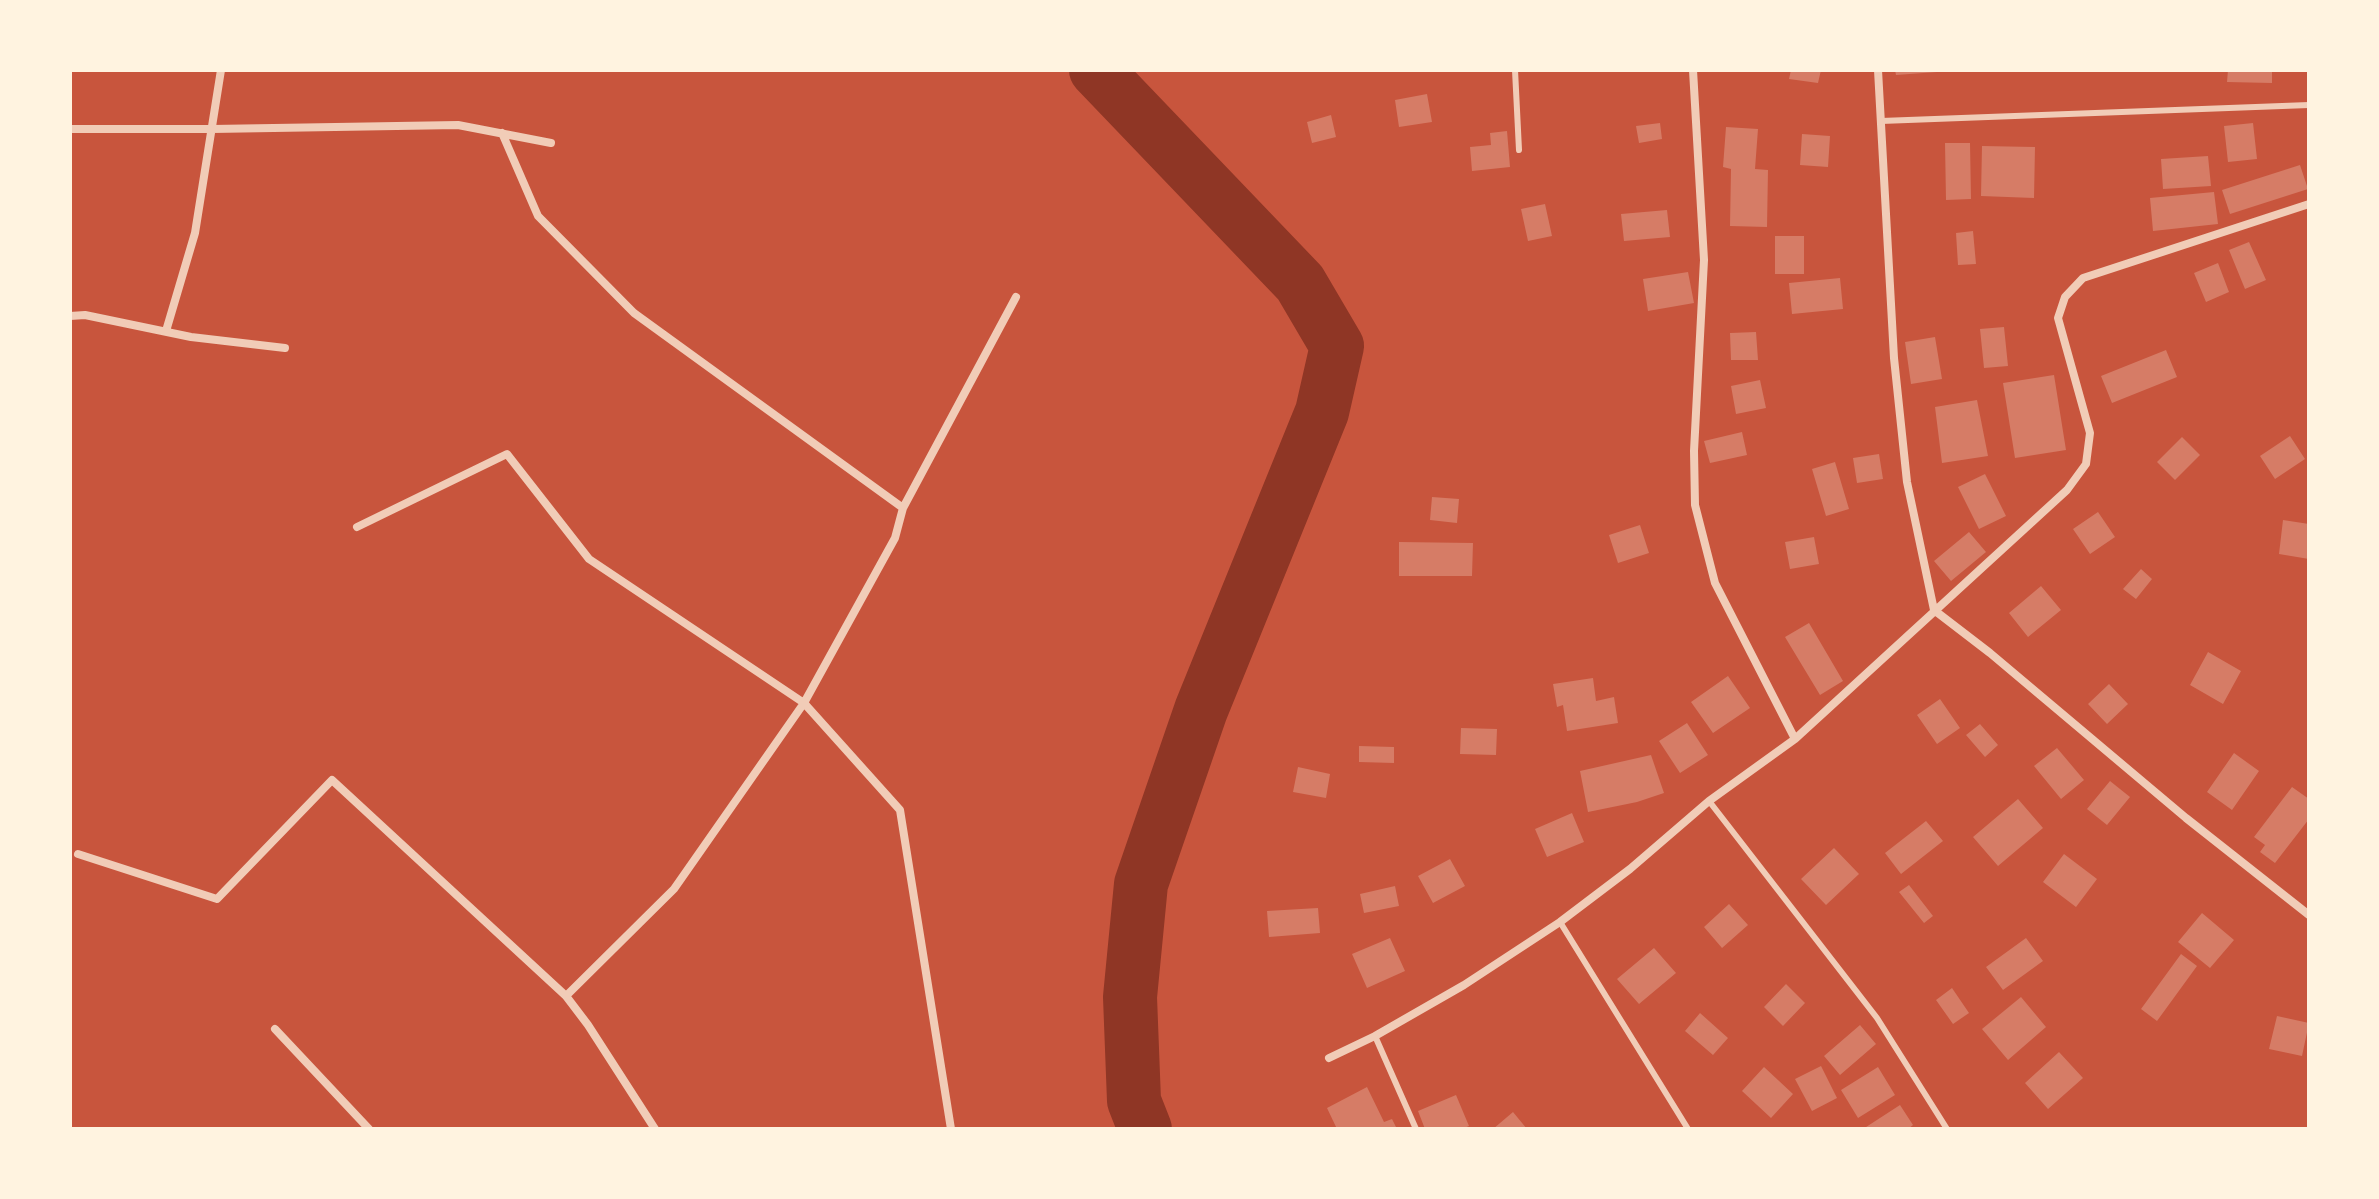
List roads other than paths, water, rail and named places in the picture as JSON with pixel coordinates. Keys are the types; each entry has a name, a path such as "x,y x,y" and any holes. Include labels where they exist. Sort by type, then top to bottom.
{"street":[{"path":"166,331 195,233 221,70"},
{"path":"1693,70 1704,260 1694,451 1695,505 1715,583 1795,739"},
{"path":"1878,70 1894,358 1907,482 1934,610 2309,915"},
{"path":"70,129 458,125 551,143"},
{"path":"502,133 538,216 634,313 903,508"},
{"path":"1329,1058 1375,1036 1464,985 1560,922 1630,869 1709,801 1795,739 2067,490 2086,464 2090,433 2058,318 2065,297 2083,278 2309,204"},
{"path":"566,996 674,889 804,703 895,538 903,508 1016,297"},
{"path":"70,316 85,315 191,337 285,348"},
{"path":"357,527 507,454 589,559 804,703 900,810 951,1129"},
{"path":"78,854 217,899 332,780 566,996 655,1129"},
{"path":"275,1029 369,1129"}],"lane":[{"path":"1515,70 1519,150"},
{"path":"1881,121 2309,105"},
{"path":"1709,801 1877,1018 1947,1129"},
{"path":"1560,922 1688,1129"},
{"path":"1375,1036 1416,1129"}],"waterway":[{"path":"1096,70 1300,283 1337,346 1322,412 1201,710 1141,884 1130,997 1134,1101 1145,1129"}]}
